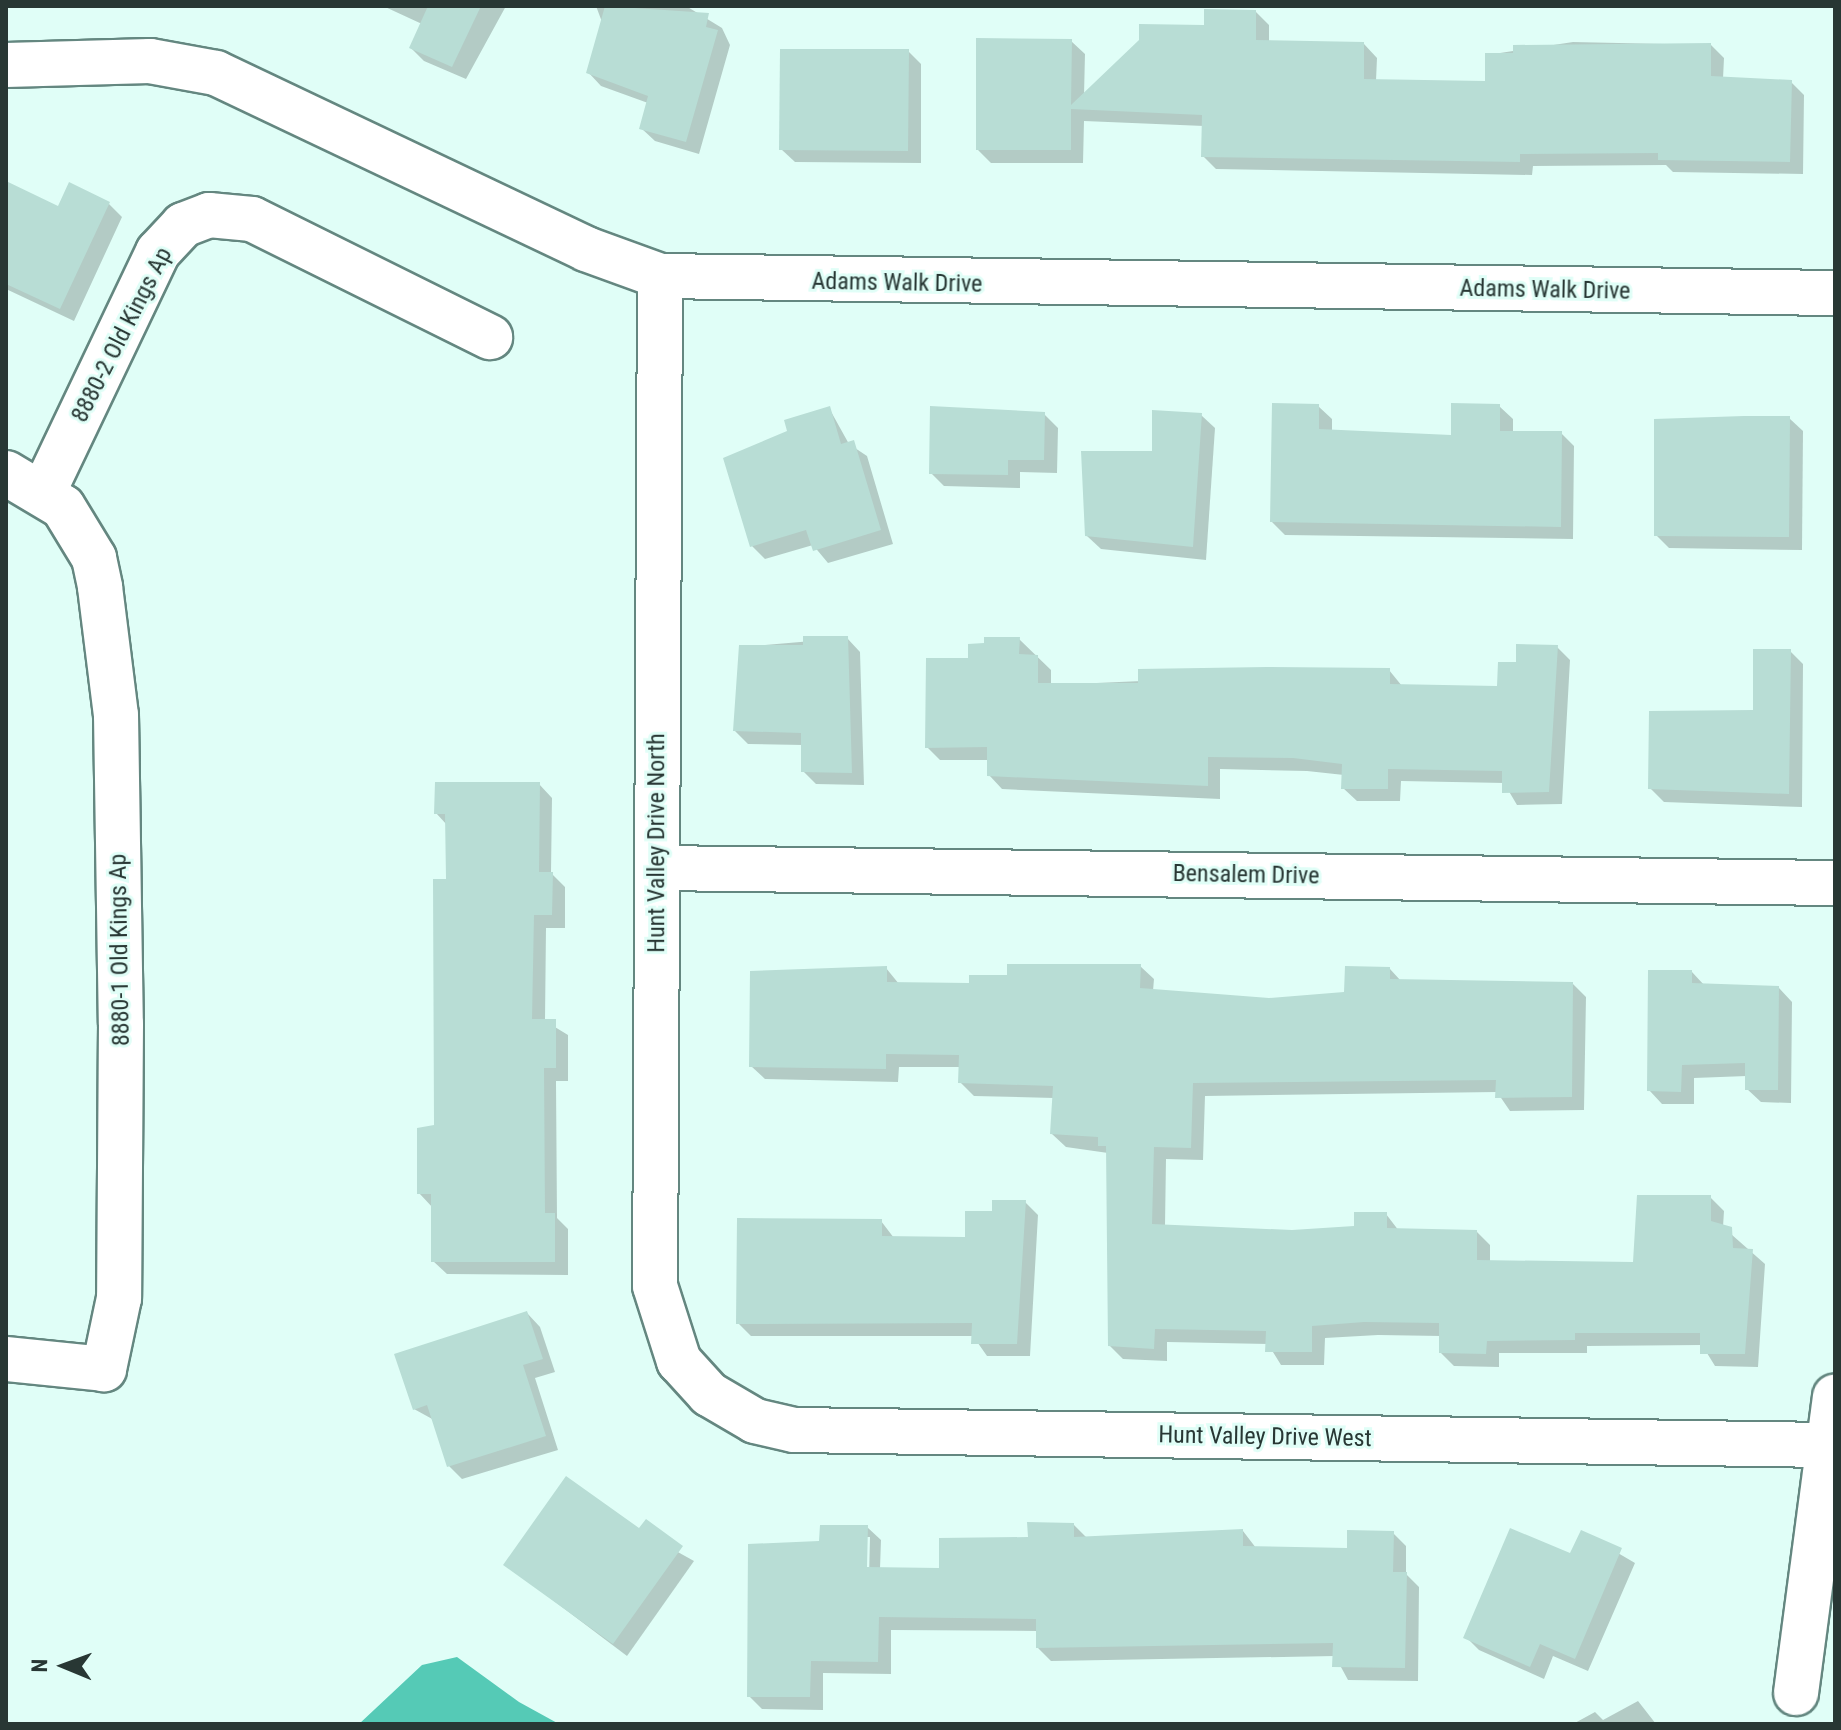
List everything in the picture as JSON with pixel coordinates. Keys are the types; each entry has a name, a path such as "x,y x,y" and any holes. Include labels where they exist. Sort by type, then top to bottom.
{"street":[{"name":"Adams Walk Drive","path":"6,65 150,61 216,73 586,249 660,276 1835,293"},
{"name":"8880-2 Old Kings Ap","path":"25,482 158,252 183,225 209,215 252,219 490,337"},
{"name":"Hunt Valley Drive North","path":"660,276 655,1286 679,1361 709,1394"},
{"name":"8880-1 Old Kings Ap","path":"6,1359 104,1369 119,1298 116,715 94,558 25,482"},
{"name":"Bensalem Drive","path":"657,868 1835,883"},
{"name":"Hunt Valley Drive West","path":"709,1394 755,1421 794,1430 1828,1445"},
{"path":"1796,1693 1835,1397"}],"shaded area":[{"path":"457,1657 519,1702 559,1724 359,1724 422,1665"}],"building":[{"path":"428,6 481,6 452,67 409,48"},
{"path":"605,6 709,13 706,27 718,30 686,142 639,129 648,96 586,73"},
{"path":"1204,9 1256,10 1256,40 1364,42 1364,79 1485,81 1485,53 1513,53 1513,45 1711,43 1711,76 1792,80 1790,162 1658,160 1658,153 1520,154 1520,162 1201,157 1202,115 1071,109 1071,150 976,150 976,38 1072,39 1071,105 1139,40 1139,24 1204,25"},
{"path":"780,49 909,49 908,151 779,150"},
{"path":"6,181 58,206 69,182 110,202 60,309 6,284"},
{"path":"1272,403 1319,404 1319,429 1451,435 1451,403 1500,404 1500,431 1562,431 1561,527 1270,522"},
{"path":"830,406 841,444 854,440 881,530 813,551 806,530 750,547 723,458 787,431 784,420"},
{"path":"930,406 1045,412 1044,460 1008,460 1008,475 929,474"},
{"path":"1152,410 1202,413 1193,547 1085,536 1081,451 1152,451"},
{"path":"1790,416 1789,537 1654,536 1654,419"},
{"path":"803,636 848,636 852,773 801,772 801,733 733,731 739,645 803,645"},
{"path":"984,637 1020,637 1019,654 1038,655 1038,683 1138,683 1138,669 1267,667 1390,668 1390,684 1497,686 1498,662 1516,662 1516,644 1558,645 1549,792 1502,793 1502,771 1388,769 1388,789 1341,789 1342,764 1293,758 1208,757 1208,786 987,776 987,747 925,748 926,658 968,658 968,644 984,643"},
{"path":"1753,649 1791,649 1789,794 1648,789 1649,711 1753,710"},
{"path":"435,782 540,782 539,872 553,872 552,915 534,915 532,1019 556,1019 556,1068 544,1068 545,1213 555,1213 555,1262 431,1262 431,1194 417,1194 417,1128 434,1125 433,879 446,879 445,814 434,814"},
{"path":"1007,964 1141,964 1140,988 1269,998 1344,992 1345,966 1390,967 1390,979 1573,982 1572,1097 1495,1098 1496,1080 1193,1083 1191,1148 1154,1147 1152,1224 1292,1230 1354,1226 1354,1212 1387,1212 1387,1228 1477,1230 1477,1260 1633,1262 1637,1195 1711,1195 1711,1221 1732,1227 1733,1248 1753,1249 1745,1354 1700,1354 1700,1333 1575,1333 1575,1340 1487,1341 1486,1354 1439,1353 1439,1323 1364,1322 1312,1326 1312,1352 1265,1352 1266,1331 1155,1329 1154,1349 1108,1346 1106,1146 1098,1146 1098,1137 1050,1134 1053,1086 958,1083 959,1055 886,1054 886,1069 749,1067 750,971 887,966 887,982 969,983 969,975 1007,975"},
{"path":"1648,970 1692,970 1692,983 1779,986 1778,1090 1745,1090 1745,1063 1682,1065 1681,1092 1647,1091"},
{"path":"992,1200 1026,1200 1017,1344 971,1344 972,1323 736,1324 737,1218 882,1219 882,1236 965,1237 965,1211 992,1211"},
{"path":"527,1311 543,1359 523,1365 546,1436 447,1467 427,1405 413,1410 394,1354"},
{"path":"566,1476 639,1528 646,1519 683,1546 613,1644 503,1565"},
{"path":"1027,1522 1074,1523 1074,1537 1243,1529 1243,1546 1347,1548 1347,1530 1394,1531 1393,1572 1407,1572 1405,1668 1332,1667 1333,1643 1036,1648 1036,1619 879,1617 878,1662 811,1661 810,1697 747,1697 748,1544 819,1541 820,1525 868,1525 867,1567 939,1568 939,1538 1028,1537"},
{"path":"1510,1528 1570,1553 1581,1530 1622,1548 1575,1659 1540,1644 1530,1667 1463,1638"}]}
